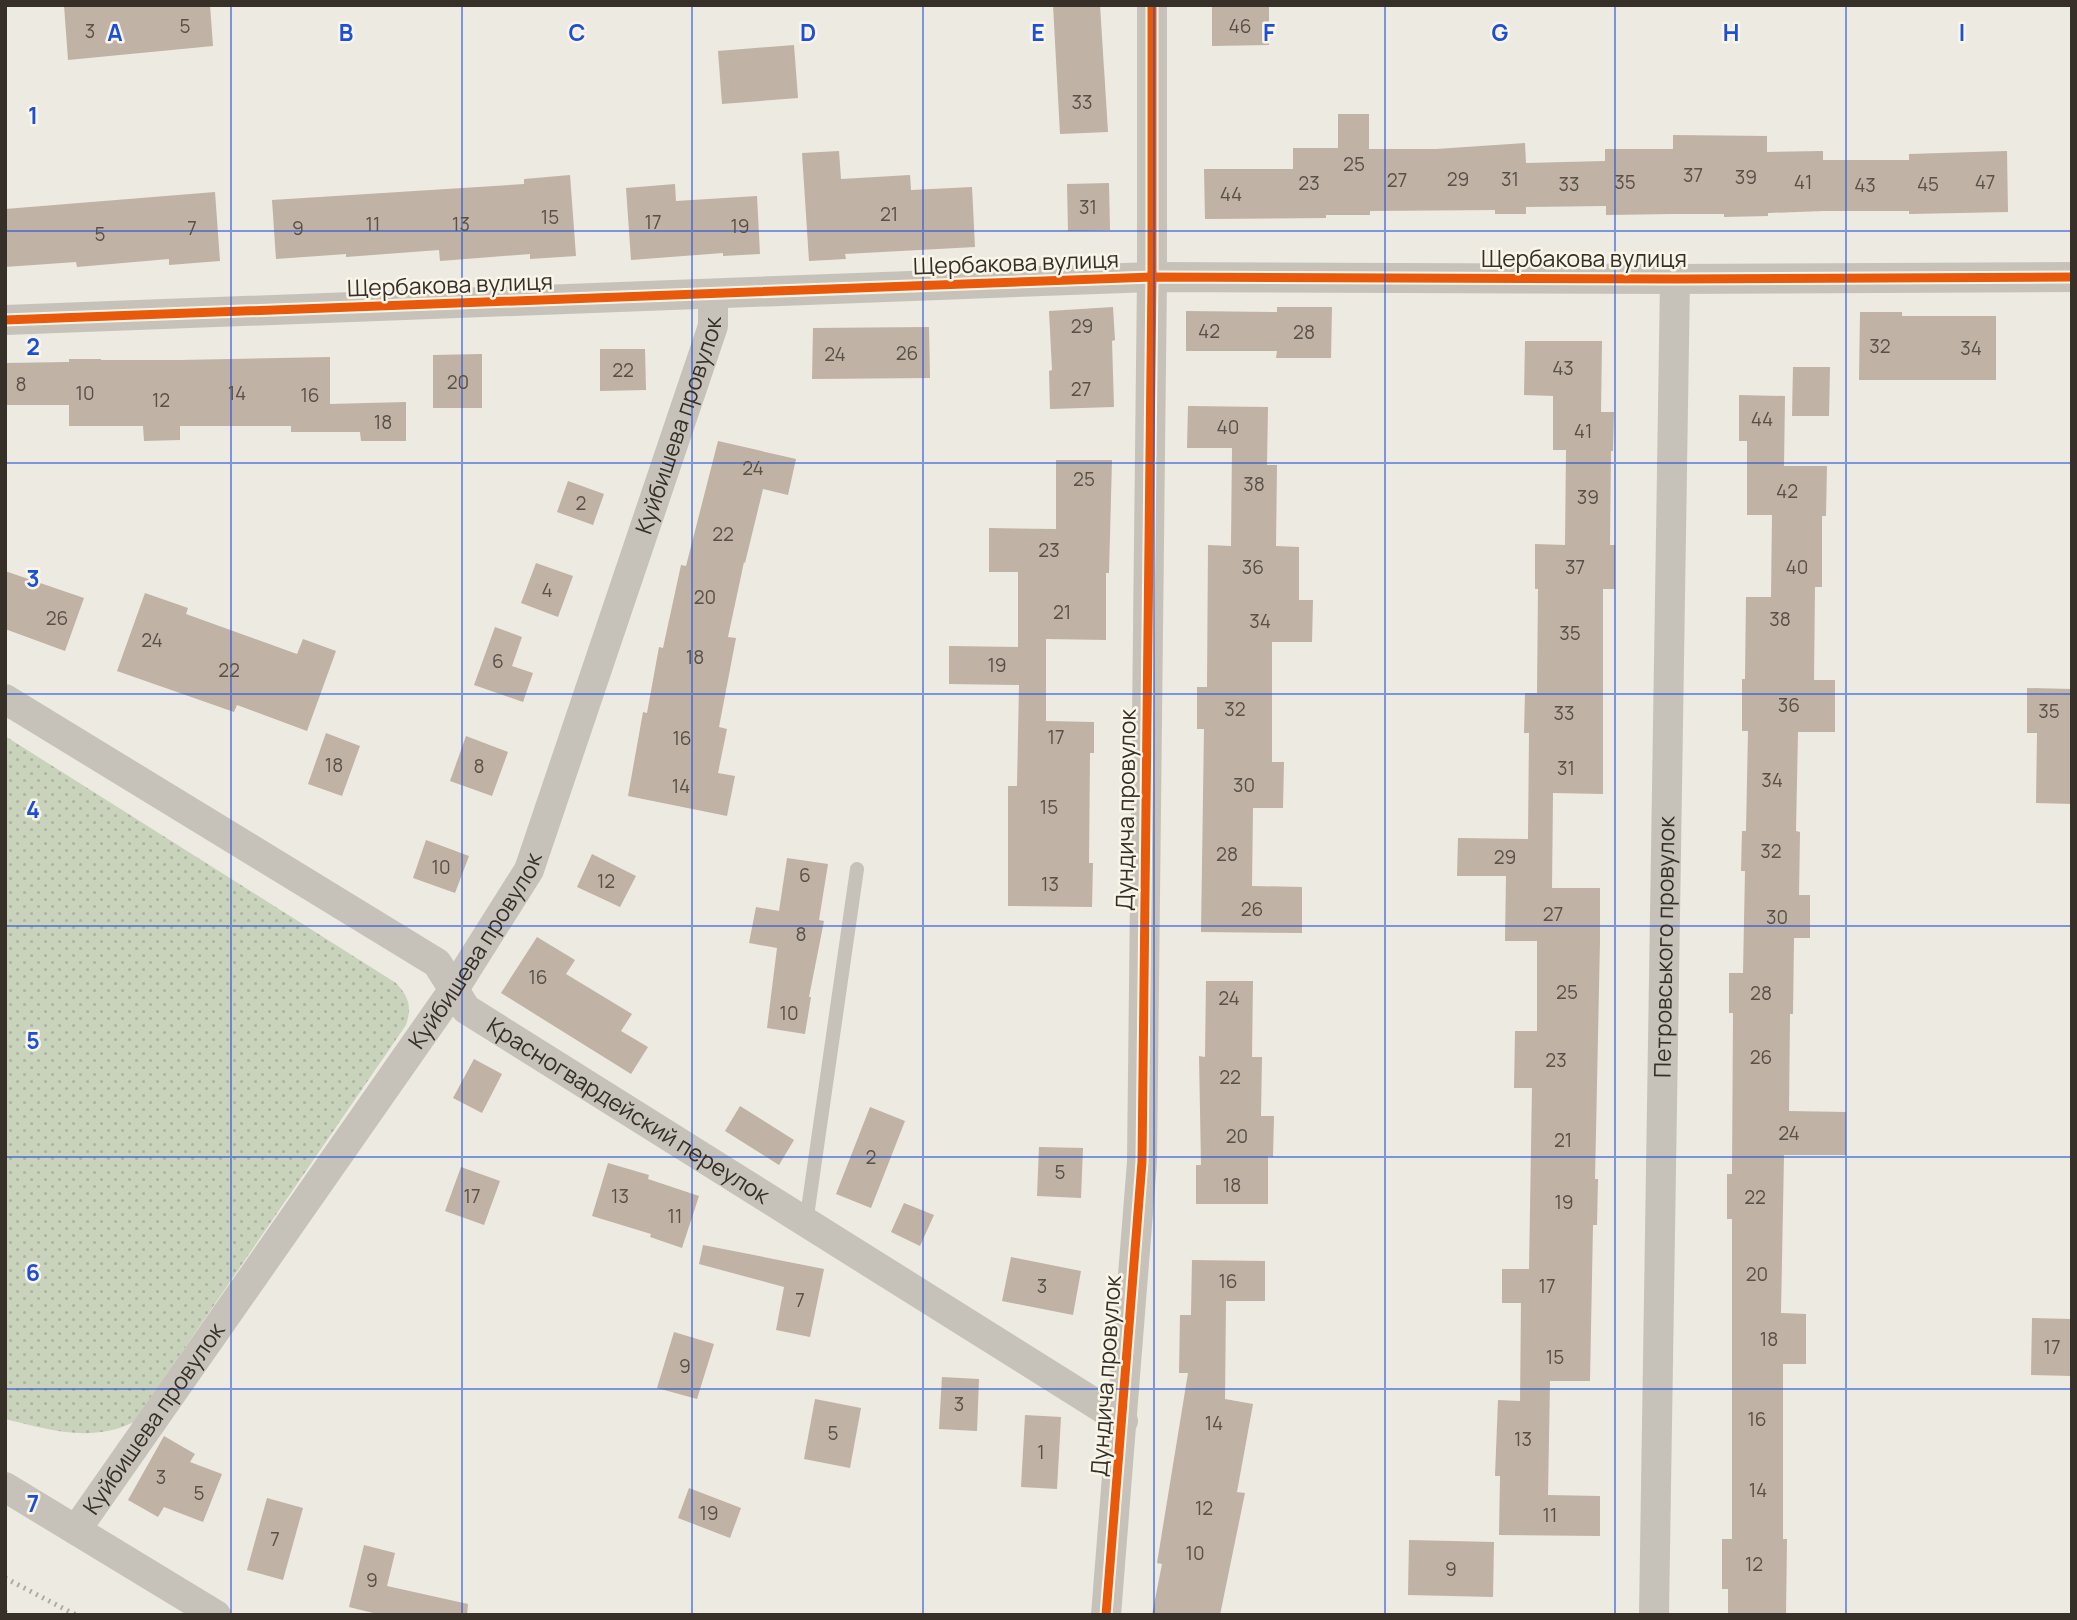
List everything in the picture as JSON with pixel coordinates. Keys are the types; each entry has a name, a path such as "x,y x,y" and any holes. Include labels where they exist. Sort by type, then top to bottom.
{"street":[{"name":"Дундича провулок","path":"1106,1615 1142,1162 1152,277 1152,5"},
{"name":"Щербакова вулиця","path":"5,320 1152,277 1675,279 2072,276"},
{"name":"Петровського провулок","path":"1654,1615 1675,279"},
{"name":"Куйбишева провулок","path":"76,1530 454,989 529,870 713,326 713,295"},
{"name":"Красногвардейский переулок","path":"5,699 437,963 466,1009 1123,1421"},
{"path":"5,1487 216,1615"}],"lane":[{"path":"806,1223 857,869"}],"green space":[{"path":"5,736 396,983 404,993 409,1007 406,1025 134,1422 102,1432 70,1433 5,1419"}],"building":[{"path":"64,5 210,5 213,46 68,60"},
{"path":"1053,5 1100,5 1108,132 1060,134"},
{"path":"1212,7 1269,7 1269,45 1212,46"},
{"path":"794,45 798,98 722,104 718,51"},
{"path":"1338,114 1369,114 1369,149 1436,149 1525,143 1526,163 1605,161 1605,149 1673,149 1673,135 1767,136 1767,152 1823,151 1823,160 1909,160 1909,154 2007,151 2008,212 1909,214 1909,211 1823,211 1724,217 1724,214 1606,215 1606,206 1526,207 1526,214 1495,214 1495,210 1370,211 1370,215 1326,215 1326,218 1205,219 1204,169 1293,169 1293,148 1338,148"},
{"path":"839,151 841,179 910,175 911,190 972,187 975,247 845,254 846,259 809,261 802,153"},
{"path":"570,175 576,256 530,259 530,254 440,261 439,250 276,259 272,200 524,184 524,179"},
{"path":"1109,183 1110,230 1068,231 1067,184"},
{"path":"675,184 676,201 757,196 760,254 723,256 723,253 631,260 626,188"},
{"path":"215,192 220,261 169,265 169,259 77,267 76,262 5,267 5,209"},
{"path":"1113,307 1114,407 1050,409 1049,371 1052,370 1049,311"},
{"path":"1277,307 1332,307 1331,358 1276,358 1277,351 1186,351 1186,311 1277,312"},
{"path":"1860,312 1902,312 1902,316 1996,316 1996,380 1859,380"},
{"path":"929,327 930,378 812,379 813,328"},
{"path":"1525,341 1602,341 1601,412 1614,412 1610,545 1615,545 1615,589 1603,589 1603,794 1553,793 1552,888 1600,888 1600,941 1595,1179 1598,1179 1597,1225 1593,1225 1590,1381 1550,1381 1548,1495 1600,1496 1600,1536 1499,1535 1500,1476 1495,1476 1498,1400 1520,1401 1521,1303 1502,1303 1502,1269 1529,1269 1532,1088 1514,1088 1515,1031 1537,1031 1537,941 1505,941 1506,876 1457,876 1458,838 1528,839 1529,733 1524,733 1525,693 1537,693 1538,589 1535,589 1535,544 1565,545 1566,450 1553,450 1553,396 1524,395"},
{"path":"600,349 645,349 646,390 600,391"},
{"path":"482,354 482,408 433,408 433,355"},
{"path":"330,357 330,404 406,402 406,441 361,441 360,432 291,432 291,426 180,426 180,440 144,441 143,426 69,426 69,405 5,405 5,363 69,362 69,359"},
{"path":"1793,367 1830,367 1829,416 1792,416"},
{"path":"1739,395 1785,396 1784,466 1827,466 1826,516 1822,516 1822,587 1815,587 1814,680 1835,680 1835,732 1798,732 1796,831 1800,832 1799,895 1810,895 1810,938 1794,938 1789,1111 1846,1112 1846,1155 1784,1155 1781,1313 1806,1314 1806,1364 1783,1364 1786,1615 1728,1615 1728,1589 1722,1589 1722,1539 1732,1539 1732,1219 1727,1219 1727,1174 1732,1174 1733,1013 1729,1013 1729,973 1743,973 1745,871 1741,871 1742,831 1746,831 1748,731 1742,731 1742,679 1745,679 1746,597 1771,597 1772,515 1747,515 1747,441 1739,441"},
{"path":"1188,406 1268,407 1267,465 1277,465 1276,546 1299,547 1299,600 1313,600 1312,642 1272,642 1272,762 1284,762 1283,808 1253,808 1252,886 1302,887 1302,933 1201,932 1204,729 1197,729 1197,687 1207,687 1208,545 1231,546 1232,448 1187,448"},
{"path":"718,441 796,459 788,495 763,489 728,637 736,638 719,727 727,729 718,773 735,776 727,816 628,796 643,712 647,713 659,647 663,648 681,565 686,566"},
{"path":"1056,460 1112,460 1109,573 1106,573 1106,640 1046,639 1046,721 1094,722 1094,753 1090,753 1089,863 1093,863 1092,907 1008,906 1008,786 1017,786 1019,685 949,684 949,646 1018,647 1018,572 989,572 989,528 1056,529"},
{"path":"568,481 604,494 593,525 557,512"},
{"path":"536,563 573,576 558,617 521,603"},
{"path":"5,571 84,598 65,651 5,629"},
{"path":"145,593 188,608 186,614 297,654 303,639 336,651 307,731 237,705 234,712 117,671"},
{"path":"495,627 522,637 512,666 533,673 523,702 474,685"},
{"path":"2027,688 2072,689 2072,804 2036,803 2037,733 2027,733"},
{"path":"326,733 360,746 342,796 308,784"},
{"path":"466,736 508,752 492,796 450,781"},
{"path":"426,840 469,856 455,893 413,878"},
{"path":"592,854 636,876 620,907 577,887"},
{"path":"787,858 828,864 819,920 824,921 809,997 805,1034 767,1028 777,948 749,943 756,907 779,911"},
{"path":"537,937 575,960 566,974 632,1014 621,1031 648,1047 631,1074 501,993"},
{"path":"1206,981 1253,981 1252,1057 1262,1057 1261,1116 1274,1116 1273,1157 1268,1156 1268,1204 1196,1204 1196,1165 1201,1165 1199,1056 1205,1057"},
{"path":"474,1059 502,1074 482,1113 453,1098"},
{"path":"740,1106 794,1140 779,1165 725,1131"},
{"path":"870,1107 905,1121 871,1208 836,1194"},
{"path":"1039,1147 1083,1148 1081,1198 1037,1196"},
{"path":"608,1163 649,1175 648,1179 699,1196 682,1248 650,1237 651,1234 592,1216"},
{"path":"461,1167 500,1181 484,1225 445,1211"},
{"path":"904,1203 934,1215 920,1246 891,1232"},
{"path":"703,1245 824,1269 810,1337 776,1330 784,1287 699,1264"},
{"path":"1011,1257 1081,1271 1073,1315 1002,1301"},
{"path":"1192,1260 1265,1261 1265,1301 1226,1301 1225,1399 1253,1404 1237,1492 1245,1493 1220,1615 1152,1615 1162,1564 1157,1563 1188,1373 1179,1373 1180,1315 1191,1315"},
{"path":"2032,1318 2072,1319 2072,1376 2031,1375"},
{"path":"674,1332 714,1344 697,1399 657,1388"},
{"path":"942,1377 979,1379 977,1431 939,1429"},
{"path":"815,1399 861,1408 850,1468 804,1459"},
{"path":"1025,1415 1061,1417 1057,1489 1021,1487"},
{"path":"164,1436 195,1454 190,1462 222,1474 203,1522 164,1507 158,1517 128,1500"},
{"path":"689,1488 741,1508 730,1538 678,1518"},
{"path":"267,1498 303,1508 283,1580 247,1570"},
{"path":"1409,1540 1494,1542 1493,1597 1408,1595"},
{"path":"364,1545 395,1553 387,1586 468,1604 467,1615 381,1615 349,1607"}],"railway":[{"path":"5,1578 76,1615"},
{"path":"5,1612 11,1615"}],"cycle path":[{"path":"1106,1615 1142,1162 1152,277 1152,5"},
{"path":"5,320 1152,277 2072,277"}]}
